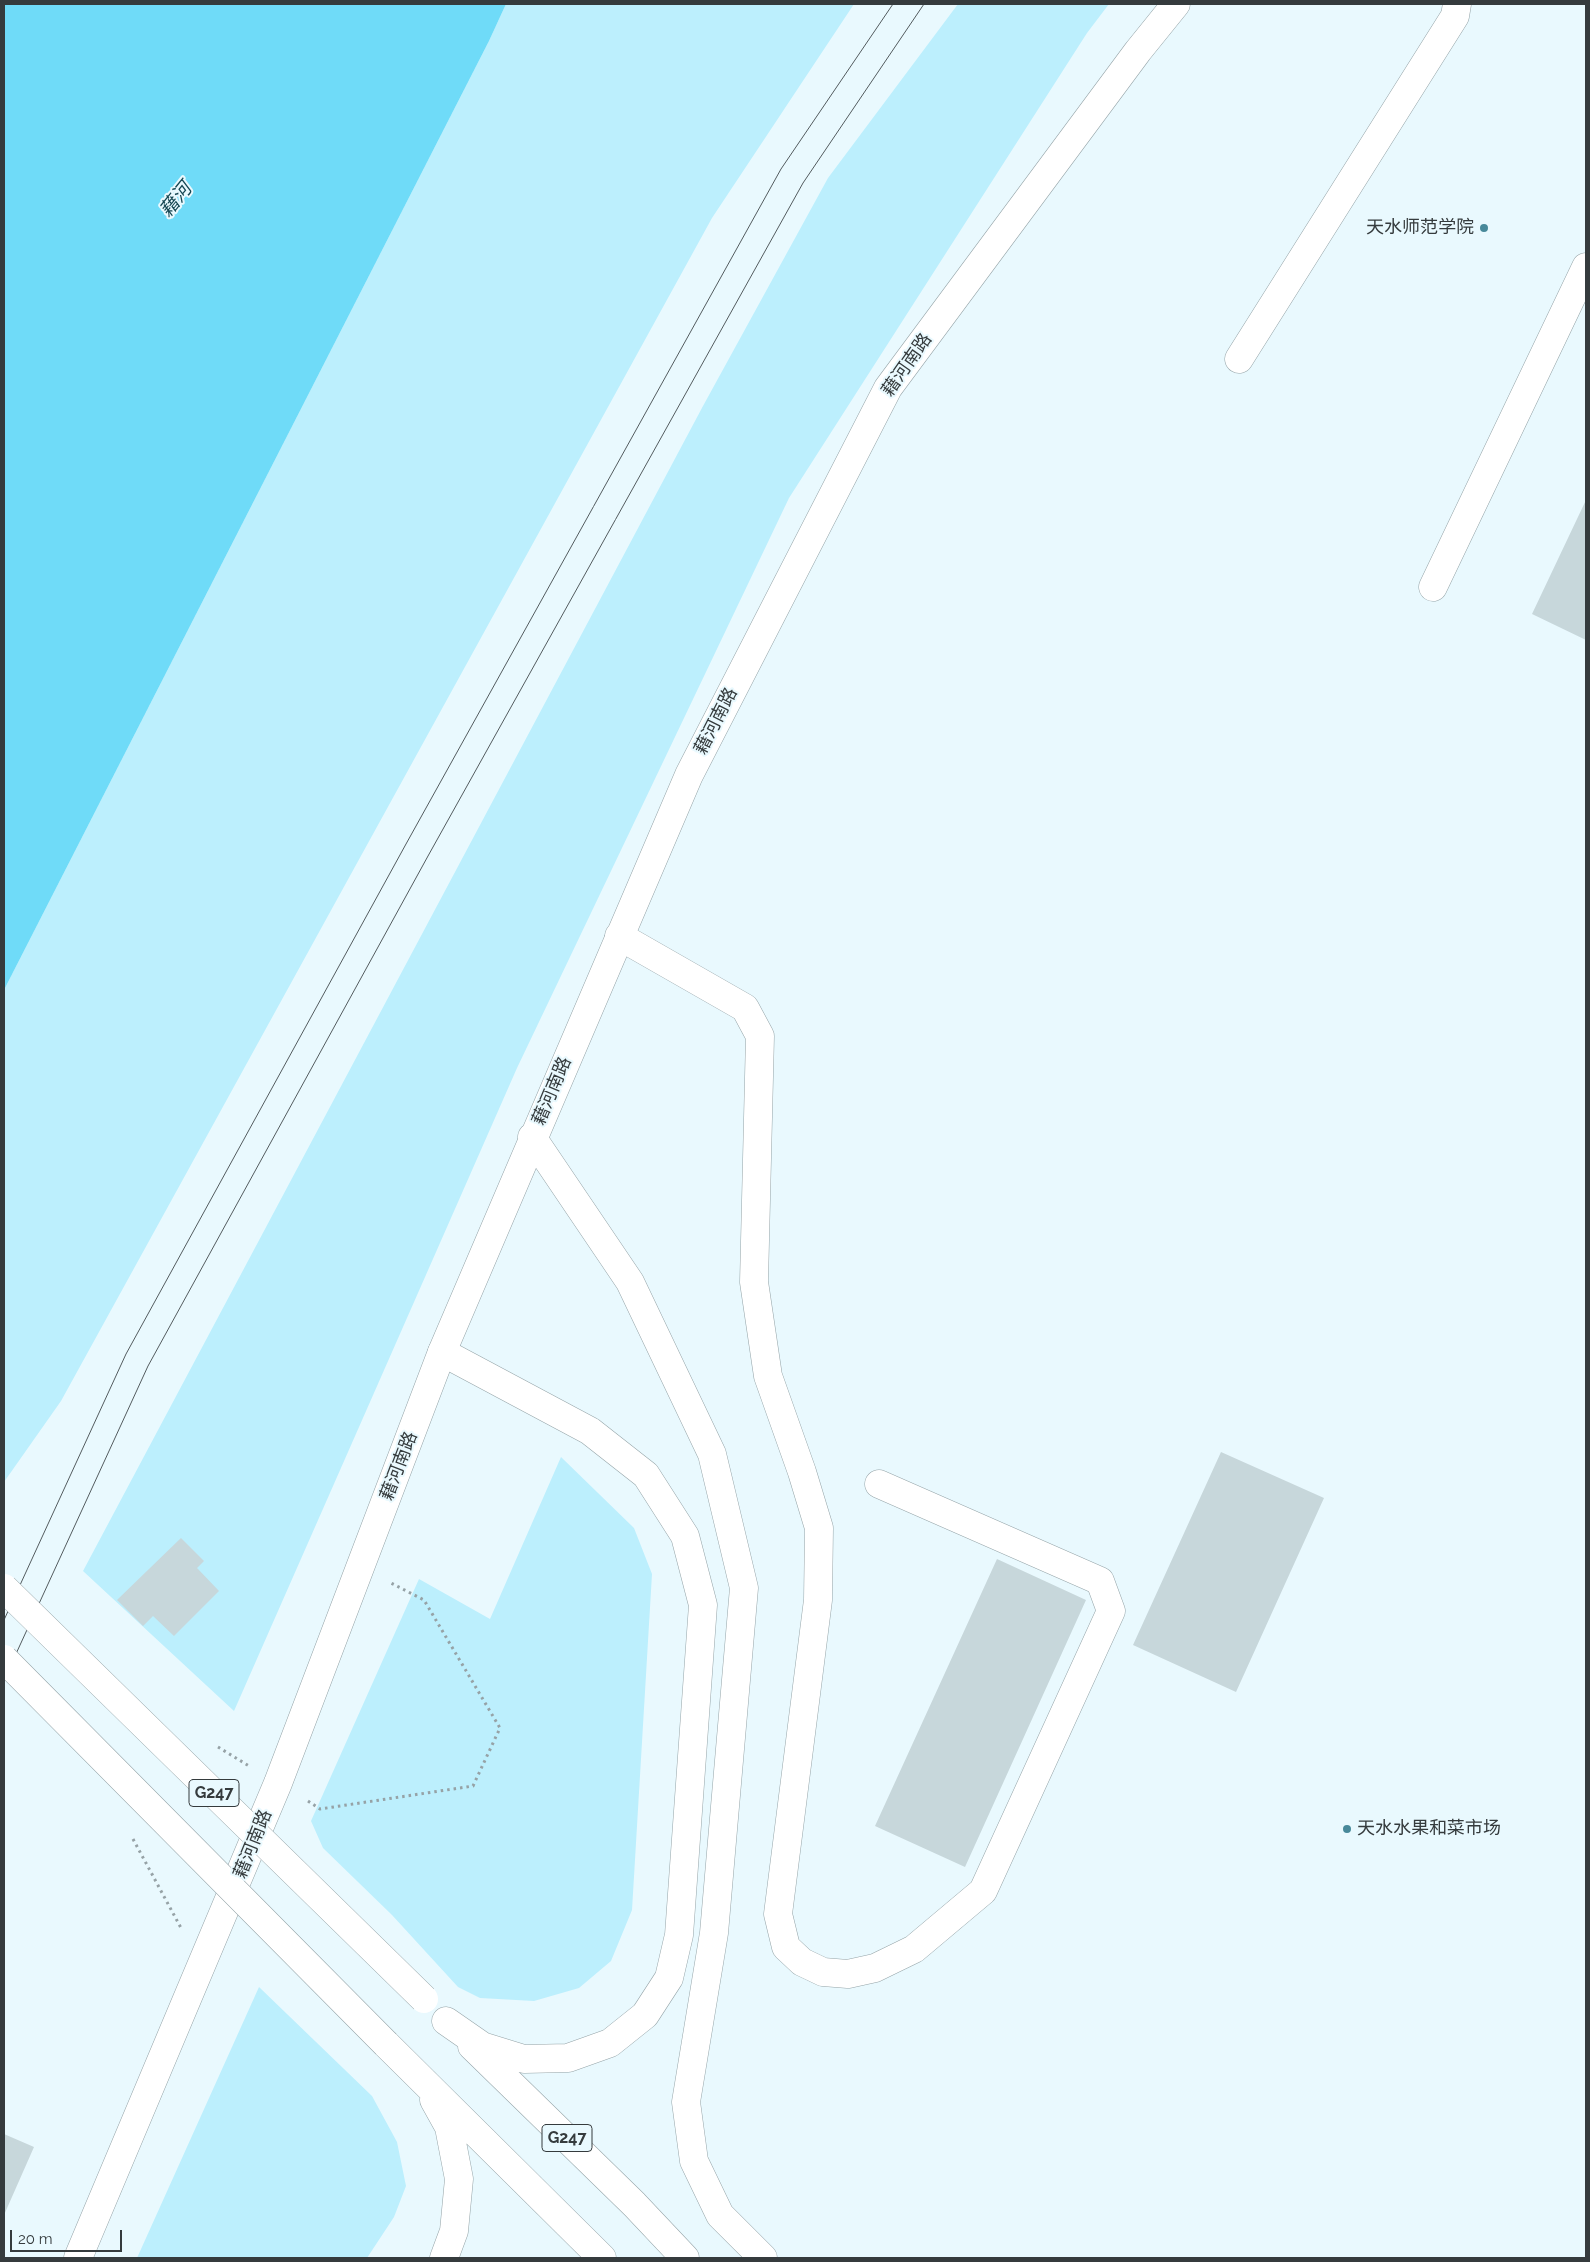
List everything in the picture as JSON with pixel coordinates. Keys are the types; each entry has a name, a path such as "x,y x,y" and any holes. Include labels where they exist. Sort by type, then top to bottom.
{"main road":[{"name":"藉河南路","path":"78,2258 278,1783 442,1352 532,1137 689,774 888,388 1132,59 1176,4"},
{"path":"1240,359 1456,16 1457,4"},
{"path":"1433,587 1586,267"},
{"path":"619,936 745,1008 760,1036 754,1282 768,1376 802,1472 819,1528 818,1600 778,1914 786,1947 802,1962 823,1972 848,1974 875,1968 914,1949 983,1890 1111,1612 1100,1580 879,1484"},
{"path":"532,1137 630,1282 712,1454 744,1588 714,1932 686,2102 694,2161 720,2215 762,2258"},
{"path":"442,1352 590,1431 646,1475 685,1536 702,1605 679,1935 669,1978 645,2015 610,2043 568,2058 524,2059 490,2049 482,2046 446,2020"},
{"name":"G247","path":"4,1588 634,2204 685,2258"},
{"path":"4,1659 386,2044 602,2258"},
{"path":"424,2082 449,2127 459,2179 454,2231 444,2258"}],"path":[{"path":"278,1783 320,1809 473,1786 500,1728 424,1600 360,1567"},
{"path":"131,1836 202,1967"}],"shaded area":[{"path":"506,4 854,4 712,218 61,1401 4,1482 4,990 489,41"},
{"path":"958,4 1109,4 1087,33 789,498 517,1068 234,1711 83,1571 703,406 828,178"},
{"path":"561,1457 634,1528 652,1574 632,1910 611,1961 579,1988 534,2001 480,1998 458,1987 392,1915 323,1848 311,1821 419,1579 490,1619"},
{"path":"259,1987 372,2096 397,2142 406,2186 394,2217 367,2258 137,2258"}],"water":[{"name":"藉河","path":"4,4 506,4 489,41 4,990"}],"building":[{"path":"1586,500 1586,640 1532,614"},
{"path":"1221,1452 1324,1498 1236,1692 1133,1645"},
{"path":"181,1538 204,1561 197,1568 219,1591 174,1636 153,1616 143,1626 117,1600"},
{"path":"997,1559 1086,1600 965,1867 875,1826"},
{"path":"4,2134 34,2147 4,2215"}],"tram line":[{"path":"4,1620 126,1354 406,844 781,169 893,4"},
{"path":"4,1680 148,1366 428,856 803,183 924,4"}],"place":[{"name":"天水师范学院","path":"1484,228"},
{"name":"天水水果和菜市场","path":"1347,1829"}]}
